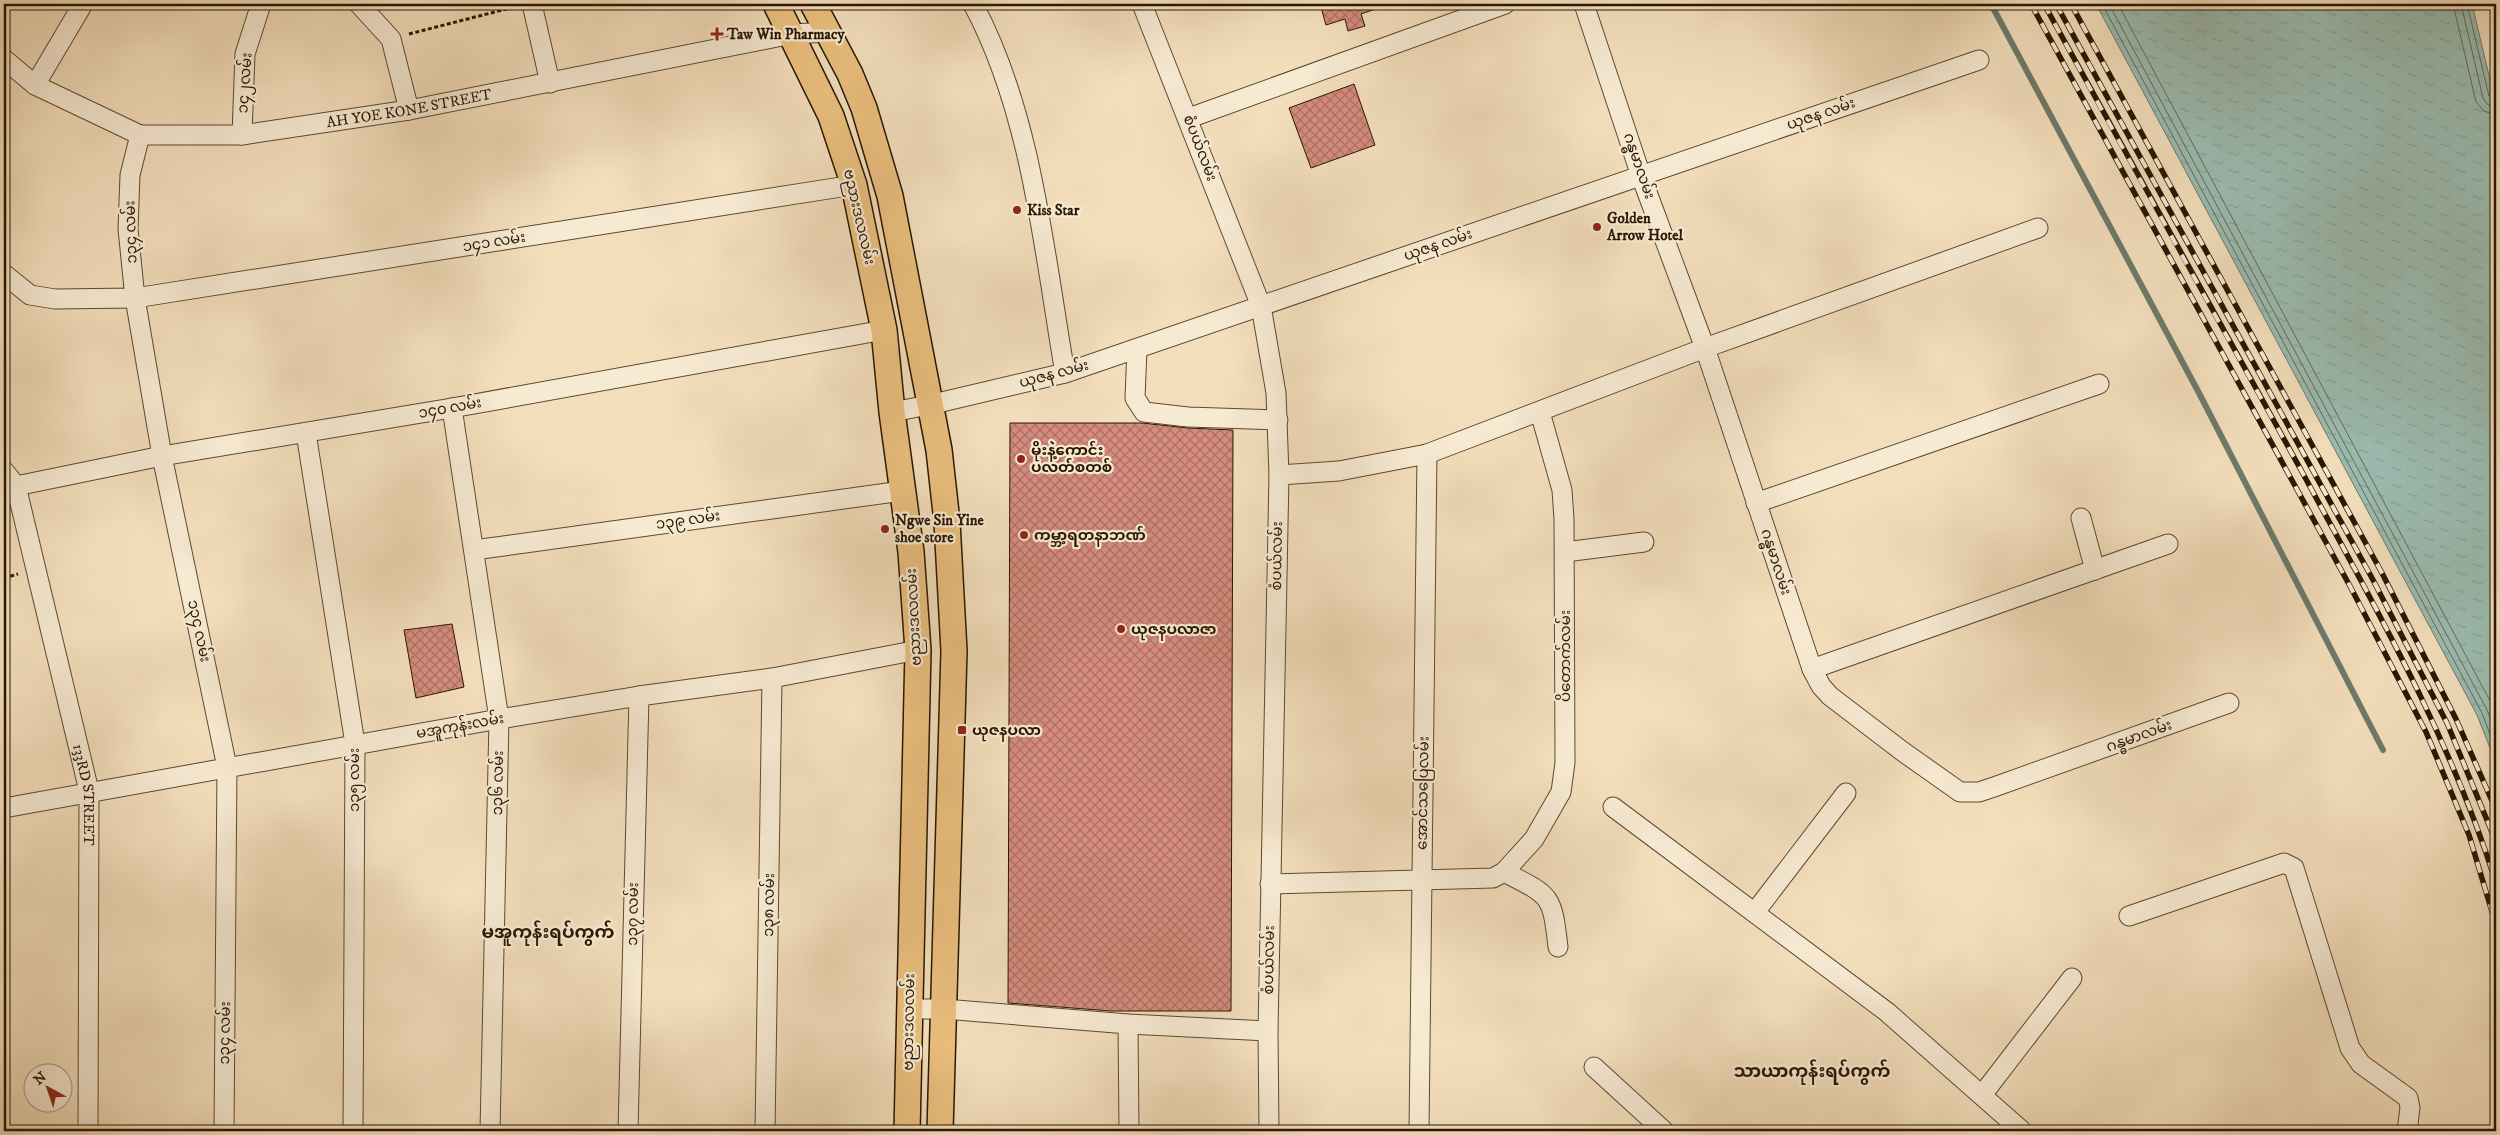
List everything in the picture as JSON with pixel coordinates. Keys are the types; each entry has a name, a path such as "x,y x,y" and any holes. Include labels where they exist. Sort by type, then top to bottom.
{"main road":[{"name":"ဗညားဒလလမ်း","path":"776,4 831,116 854,185 884,330 892,412 911,552 918,650 907,1131"},
{"path":"813,4 864,108 890,196 907,277 929,405 940,450 946,513 954,651 940,1131"}],"street":[{"path":"35,85 83,4"},
{"name":"၁၄၂လမ်း","path":"242,135 245,54 261,4"},
{"path":"359,4 391,39 409,110"},
{"path":"973,4 1011,97 1030,170 1065,374"},
{"name":"စံပယ်လမ်း","path":"1142,4 1189,118 1261,306 1278,420 1279,475 1268,1031 1269,1131"},
{"path":"1189,118 1505,4"},
{"name":"ဂန္ဓမာလမ်း","path":"1584,4 1641,176 1705,348 1812,670 1821,686 1830,696 1960,792 1979,792 2229,703"},
{"path":"524,5 550,83"},
{"name":"AH YOE KONE STREET","path":"4,59 35,85 140,135 242,135 409,110 792,34 828,32"},
{"name":"ယုဇန လမ်း","path":"892,412 1065,374 1979,60"},
{"name":"၁၃၄ လမ်း","path":"140,135 130,174 128,228 135,298 162,456 227,767 224,1131"},
{"name":"၁၄၁ လမ်း","path":"4,274 30,295 55,299 135,298 854,185"},
{"path":"1279,475 1339,470 1427,454 1705,348 2038,228"},
{"name":"၁၄၀ လမ်း","path":"16,486 162,456 452,408 884,330"},
{"path":"1137,349 1135,398 1144,412 1188,417 1278,420"},
{"path":"1756,503 2100,384"},
{"name":"၁၃၆ လမ်း","path":"452,408 499,719 490,1131"},
{"name":"ပိတောက်လမ်း","path":"1499,875 1534,840 1562,792 1565,763 1565,552 1562,490 1540,412"},
{"name":"၁၃၅ လမ်း","path":"306,433 355,744 352,1131"},
{"name":"အောင်သပြေလမ်း","path":"1419,1131 1427,454"},
{"name":"133RD STREET","path":"4,471 16,486 89,792 88,1131"},
{"name":"၁၃၉ လမ်း","path":"474,550 902,491"},
{"path":"2081,518 2095,570"},
{"path":"1565,552 1644,542"},
{"path":"1812,670 2168,544"},
{"name":"မအူကုန်းလမ်း","path":"4,808 499,719 639,696 772,678 918,650"},
{"name":"၁၃၈ လမ်း","path":"765,1131 772,678"},
{"name":"၁၃၇ လမ်း","path":"628,1131 639,696"},
{"path":"1755,912 1846,793"},
{"path":"1613,807 1887,1012 2022,1131"},
{"path":"2129,916 2284,863 2294,868 2350,1048 2361,1064 2408,1098 2410,1108 2407,1131"},
{"path":"1270,884 1422,881 1499,875 1540,890 1553,908 1558,947"},
{"path":"1982,1095 2072,978"},
{"path":"909,1009 944,1009 1128,1024 1268,1031"},
{"path":"1128,1024 1129,1131"},
{"path":"1594,1067 1664,1131"}],"path":[{"path":"391,39 524,5"}],"water":[{"path":"2096,4 2472,4 2496,105 2496,763 2477,715"}],"building":[{"path":"1320,4 1380,4 1381,7 1361,14 1365,26 1348,31 1345,19 1326,25"},
{"path":"1354,84 1375,145 1311,168 1289,108"},
{"name":"ယုဇနပလာဇာ","path":"1010,423 1142,423 1233,430 1231,1011 1111,1011 1008,1003"},
{"path":"452,624 464,687 416,698 404,630"}],"waterway":[{"path":"1991,4 2199,393 2383,750"}],"railway":[{"path":"2031,4 2351,588 2426,732 2469,835 2496,925"},
{"path":"2044,4 2383,621 2409,672 2456,775 2496,883"},
{"path":"2056,4 2372,578 2447,723 2496,842"},
{"path":"2071,4 2382,573 2456,719 2496,810"}],"place":[{"name":"Taw Win Pharmacy","path":"717,34"},
{"name":"Kiss Star","path":"1017,210"},
{"name":"Golden Arrow Hotel","path":"1597,227"},
{"name":"မိုးနဲ့ကောင်း ပလတ်စတစ်","path":"1021,459"},
{"name":"Ngwe Sin Yine shoe store","path":"885,529"},
{"name":"ကမ္ဘာ့ရတနာဘဏ်","path":"1024,535"},
{"name":"ယုဇနပလာဇာ","path":"1121,629"},
{"name":"ယုဇနပလာ","path":"962,730"}],"district":[{"name":"မအူကုန်းရပ်ကွက်","path":"548,933"},
{"name":"သာယာကုန်းရပ်ကွက်","path":"1812,1072"}]}
